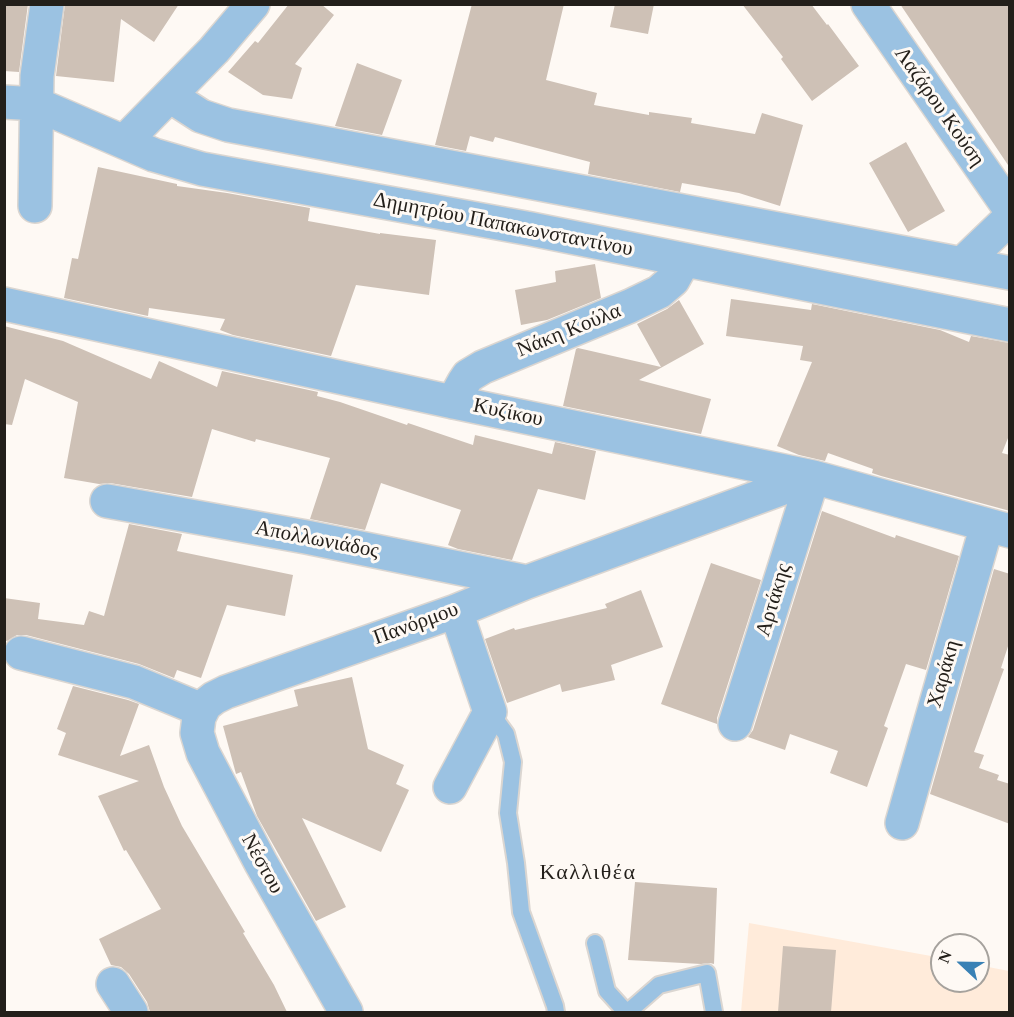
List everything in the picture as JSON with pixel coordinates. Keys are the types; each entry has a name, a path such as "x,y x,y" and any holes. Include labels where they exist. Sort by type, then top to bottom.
{"street":[{"path":"35,206 20,103 37,76 47,4"},
{"path":"124,142 214,50 254,4"},
{"name":"Λαζάρου Κούση","path":"868,4 1010,209"},
{"path":"170,96 201,116 228,124 1010,273"},
{"name":"Δημητρίου Παπακωνσταντίνου","path":"20,103 154,155 202,169 531,229 1010,325"},
{"path":"962,264 1010,218"},
{"name":"Νάκη Κούλα","path":"453,402 468,376 483,367 659,292 673,280 681,259"},
{"name":"Κυζίκου","path":"4,304 453,402 813,477 998,528"},
{"name":"Πανόρμου","path":"202,710 214,698 226,692 456,611 527,582 813,477"},
{"name":"Αρτάκης","path":"735,724 813,477"},
{"name":"Απολλωνιάδος","path":"107,501 306,537 527,582"},
{"name":"Χαράκη","path":"902,822 998,528"},
{"path":"450,787 490,712 456,611"},
{"path":"21,652 125,679 202,710"},
{"name":"Νέστου","path":"202,710 197,733 203,753 277,891 346,1012"},
{"path":"113,984 131,1012"}],"lane":[{"path":"490,712 506,734 513,762 508,813 521,912 556,1012"},
{"path":"595,943 608,991 627,1012 659,985 707,973 714,1012"}],"shaded area":[{"path":"749,923 930,956 930,993 990,993 990,967 1009,971 1009,1012 741,1012"}],"building":[{"path":"4,4 28,4 19,72 4,71"},
{"path":"65,4 179,4 154,42 121,19 114,82 56,76"},
{"path":"289,4 321,4 334,15 295,64 302,68 292,99 263,95 228,72 255,41 258,43"},
{"path":"472,4 564,4 546,80 597,93 594,105 649,115 649,112 692,118 691,123 755,134 762,113 803,125 780,206 739,193 682,183 680,192 588,174 590,162 495,137 493,142 470,136 466,151 435,145"},
{"path":"615,4 654,4 648,34 610,27"},
{"path":"742,4 811,4 859,66 812,101 781,59 783,57"},
{"path":"900,4 1010,4 1010,168"},
{"path":"357,63 402,80 382,135 335,126"},
{"path":"906,142 945,211 908,232 869,163"},
{"path":"98,167 177,184 177,186 310,208 308,221 380,234 436,240 429,295 356,285 331,356 233,335 220,330 225,319 149,308 148,316 64,298 72,258 78,259"},
{"path":"595,264 601,298 547,320 521,325 515,290 556,282 555,271"},
{"path":"731,299 811,310 812,304 940,330 969,342 971,336 1010,343 1010,433 1002,453 1010,455 1010,511 881,476 872,473 873,469 828,453 825,461 799,455 777,446 812,362 800,360 803,346 726,336"},
{"path":"679,300 704,344 639,380 711,399 701,434 563,406 578,348 661,367 637,324 667,309"},
{"path":"4,326 63,341 151,379 159,361 217,387 222,371 318,392 317,396 473,445 475,435 552,454 555,442 596,451 585,500 538,489 512,560 448,545 461,510 381,483 365,530 310,519 330,458 256,439 255,442 212,429 192,497 110,483 99,484 64,478 78,402 25,379 12,425 4,424"},
{"path":"822,511 895,538 896,535 959,556 926,670 906,664 884,726 888,728 867,787 830,773 838,751 790,734 785,750 748,737 753,730"},
{"path":"129,524 182,534 177,551 293,575 285,616 227,605 201,678 177,670 174,678 139,664 26,635 17,635 7,641 4,640 4,598 40,603 38,619 84,625 89,611 104,616"},
{"path":"711,563 761,580 717,724 661,704"},
{"path":"994,569 1010,574 1010,640 1001,668 1004,669 974,752 984,755 979,768 999,775 997,780 1010,784 1010,824 930,794"},
{"path":"641,590 663,647 611,665 615,680 562,692 560,684 507,703 485,639 514,628 515,630 607,608 605,604"},
{"path":"352,677 368,749 404,765 396,784 409,790 381,852 302,818 346,907 316,921 257,816 241,772 236,774 223,726 298,706 294,690"},
{"path":"73,686 139,704 120,756 149,745 164,787 182,826 245,932 243,933 287,1012 150,1012 147,1002 129,974 121,967 111,965 99,939 161,909 126,850 124,851 98,796 139,781 58,755 66,733 57,729"},
{"path":"635,882 717,888 714,964 628,960"},
{"path":"783,946 836,950 831,1012 778,1012"}],"district":[{"name":"Καλλιθέα","path":"588,873"}]}
